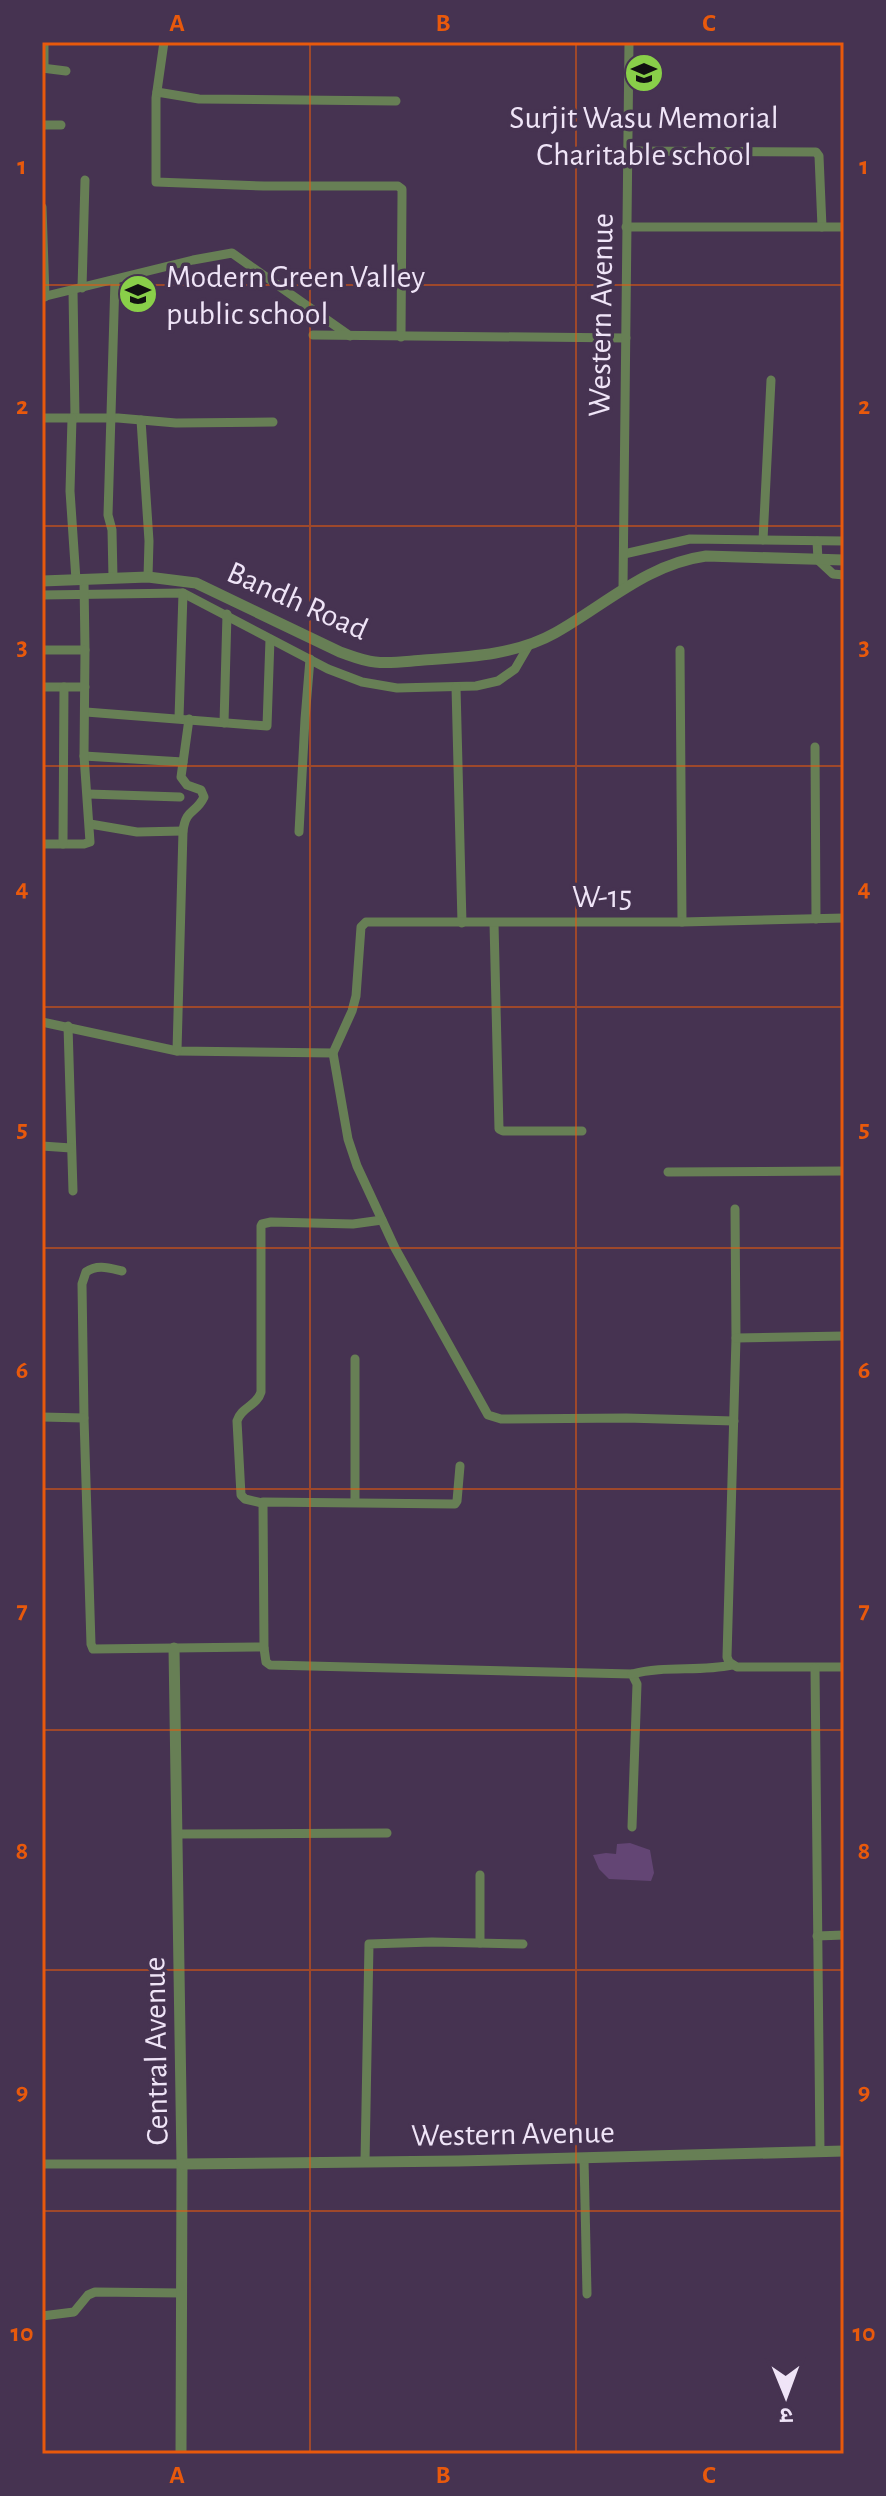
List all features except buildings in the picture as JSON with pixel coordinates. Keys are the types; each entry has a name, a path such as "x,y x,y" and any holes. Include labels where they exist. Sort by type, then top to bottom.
{"street":[{"path":"44,42 43,68 66,71"},
{"path":"164,42 157,92 156,182 264,186 393,185 402,189 401,337"},
{"name":"Western Avenue","path":"623,588 629,42"},
{"path":"157,92 199,99 396,101"},
{"path":"42,125 61,125"},
{"path":"628,151 816,152 819,156 822,227"},
{"path":"42,844 90,842 84,756 84,594 70,491 85,180"},
{"path":"42,207 44,297 232,253 350,336"},
{"path":"626,227 844,227"},
{"path":"113,578 113,537 108,515 115,280"},
{"path":"313,335 626,338"},
{"path":"763,540 771,380"},
{"path":"42,418 111,418 176,423 273,422"},
{"path":"141,420 149,541 148,577"},
{"path":"624,554 690,539 844,541"},
{"path":"817,541 818,560 831,573 844,575"},
{"name":"Bandh Road","path":"42,581 148,577 185,581 208,587 340,652 375,662 453,658 529,645 557,632 623,588 665,567 706,556 844,560"},
{"path":"42,595 183,593 340,673 384,686 418,689 489,684 508,677 524,657 529,645"},
{"path":"177,1051 183,831 185,817 204,797 201,790 182,780 183,593"},
{"path":"224,723 227,614"},
{"path":"86,712 267,725 270,639"},
{"path":"42,650 85,650"},
{"path":"680,650 682,922"},
{"path":"299,832 310,659"},
{"path":"42,687 85,687"},
{"path":"63,844 64,687"},
{"path":"456,687 462,923"},
{"path":"815,747 816,919"},
{"path":"84,756 183,762"},
{"path":"88,794 180,797"},
{"path":"90,824 137,832 183,831"},
{"name":"W-15","path":"333,1053 356,996 362,925 366,922 682,922 844,918"},
{"path":"494,923 499,1129 582,1131"},
{"path":"42,1022 177,1051 333,1053 352,1154 382,1220 488,1415 501,1419 734,1421"},
{"path":"68,1026 73,1191"},
{"path":"42,1146 71,1148"},
{"path":"668,1172 844,1171"},
{"path":"732,1665 727,1657 736,1338 735,1209"},
{"path":"382,1220 353,1224 262,1224 261,1392 259,1398 240,1412 237,1421 241,1495 262,1503 355,1501 455,1504 460,1466"},
{"path":"122,1271 97,1267 86,1272 84,1277 84,1418 91,1647 96,1650 264,1648"},
{"path":"736,1338 844,1336"},
{"path":"355,1359 355,1501"},
{"path":"42,1417 84,1418"},
{"path":"262,1503 264,1648 266,1662 270,1665 632,1674 652,1669 716,1669 732,1665 844,1667"},
{"name":"Central Avenue","path":"174,1648 182,2164 181,2454"},
{"path":"815,1668 820,2152"},
{"path":"632,1674 637,1684 632,1827"},
{"path":"179,1834 387,1833"},
{"path":"480,1875 480,1943"},
{"path":"817,1936 844,1935"},
{"path":"365,2162 369,1944 523,1944"},
{"name":"Western Avenue","path":"182,2164 844,2151"},
{"path":"584,2158 587,2294"},
{"path":"42,2164 182,2164"},
{"path":"42,2316 74,2312 88,2295 95,2292 182,2293"}],"shaded area":[{"path":"630,1843 650,1850 654,1873 651,1881 609,1879 599,1869 593,1855 616,1854 617,1844"}],"place":[{"name":"Surjit Wasu Memorial Charitable school","path":"644,73"},
{"name":"Modern Green Valley public school","path":"138,294"}]}
